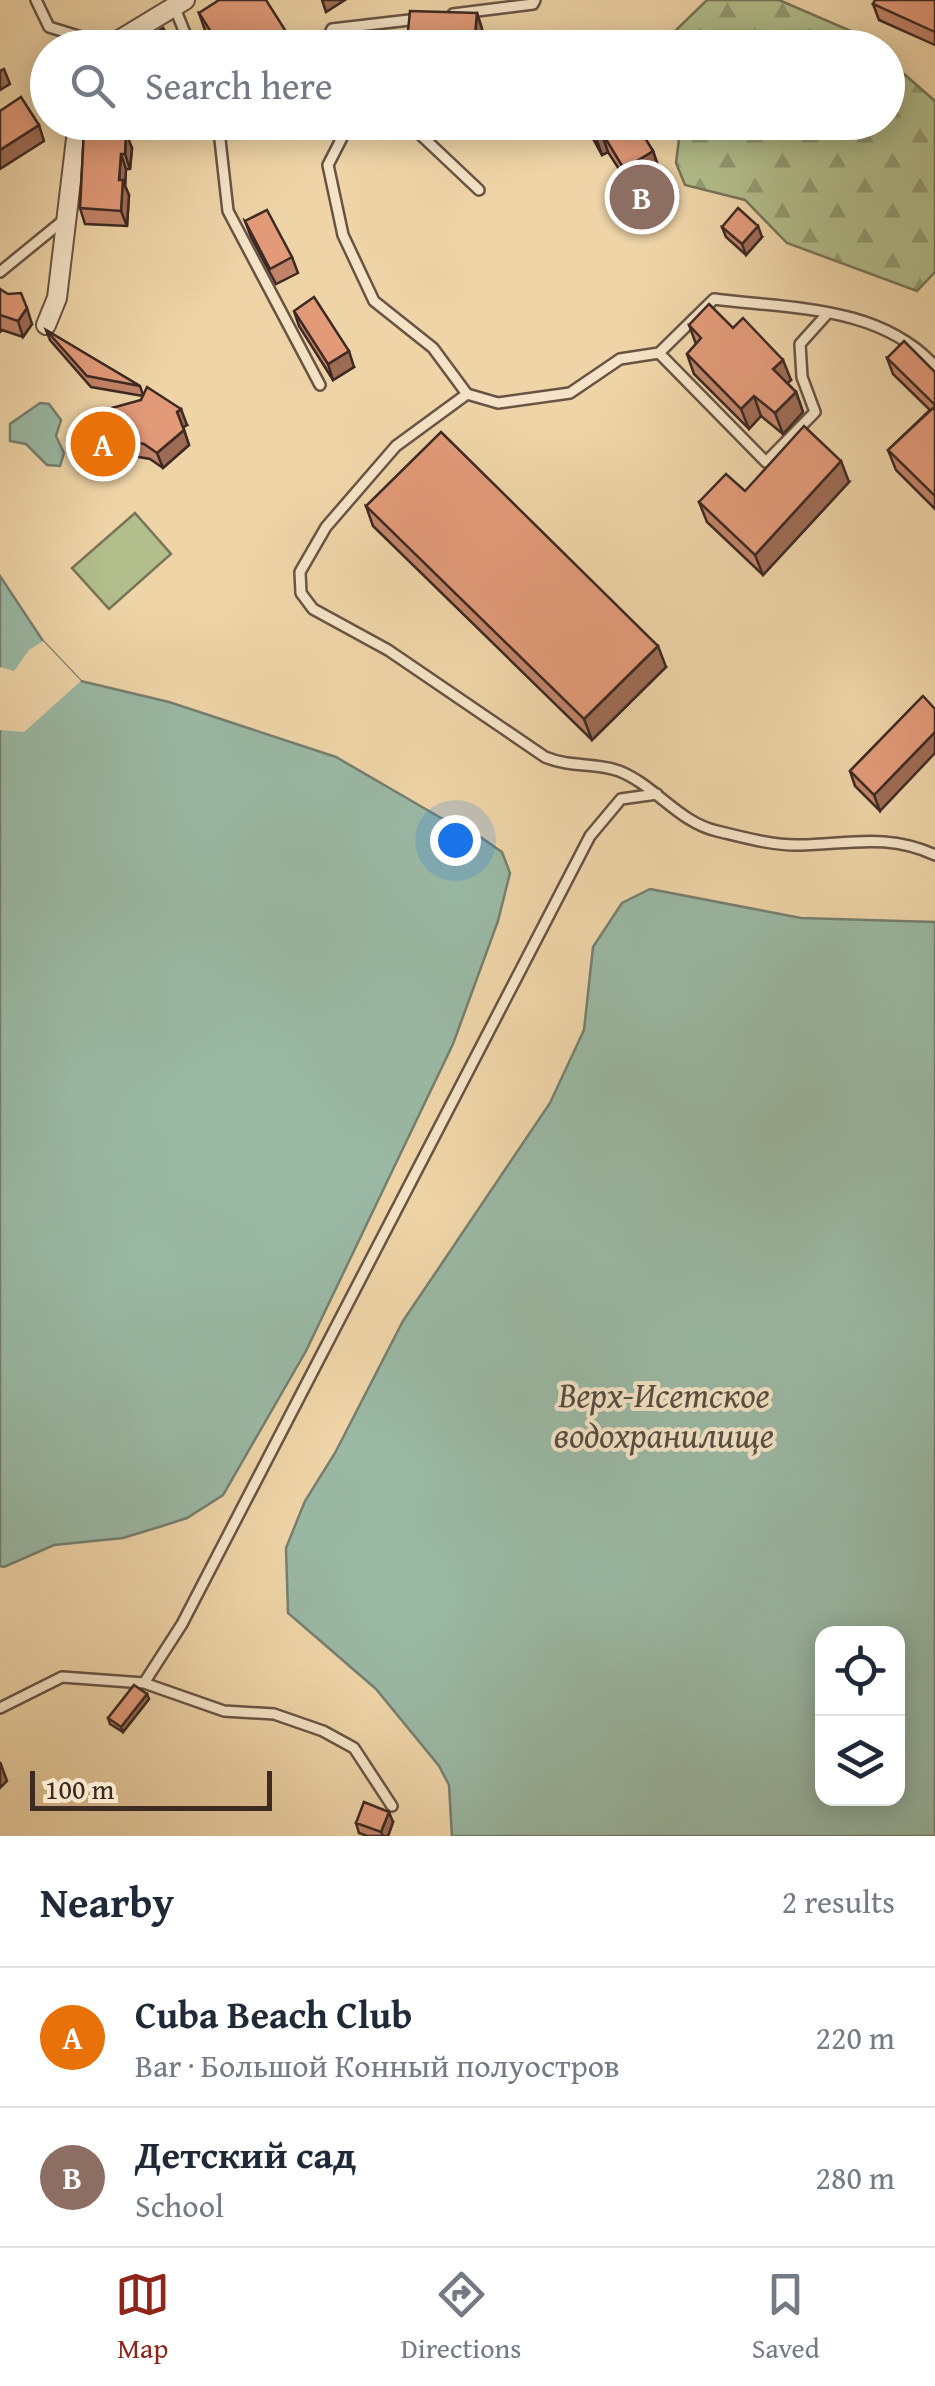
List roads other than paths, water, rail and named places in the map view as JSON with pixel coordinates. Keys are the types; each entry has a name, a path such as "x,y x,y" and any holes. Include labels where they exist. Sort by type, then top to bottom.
{"street":[{"path":"134,30 179,3"},
{"path":"46,325 57,298 76,140"}],"lane":[{"path":"36,0 49,27 58,30"},
{"path":"442,16 534,4 535,0"},
{"path":"179,3 187,30"},
{"path":"332,30 424,18"},
{"path":"220,140 228,211 320,385"},
{"path":"341,140 328,164 343,234 374,300 433,348 467,394 498,404 570,393 620,359 660,353 714,299 862,319 911,340 935,366"},
{"path":"426,140 480,190"},
{"path":"0,272 67,217"},
{"path":"660,353 766,462 815,412 802,377 800,344 827,314"},
{"path":"467,394 396,446 326,527 300,572 302,593 313,609 388,650 544,757 570,767 619,771 657,794 681,815 711,830 796,846 880,838 908,843 935,854"},
{"path":"144,1682 182,1624 590,836 621,799 657,794"},
{"path":"0,1708 62,1677 144,1682 224,1711 274,1714 323,1730 354,1748 392,1806"}],"water":[{"path":"40,403 49,404 61,420 56,436 64,453 60,466 47,465 26,444 10,441 10,424"},
{"path":"0,576 43,641 81,681 169,702 336,757 441,818 472,831 502,852 510,873 498,921 453,1044 306,1351 223,1495 187,1518 123,1538 54,1545 4,1567 0,1566"},
{"name":"Верх-Исетское водохранилище","path":"650,889 801,918 935,922 935,1836 452,1836 449,1785 439,1766 376,1689 288,1613 286,1548 305,1501 335,1453 403,1321 550,1103 584,1030 593,947 622,903"}],"place":[{"name":"Детский сад","path":"642,197"},
{"name":"Cuba Beach Club","path":"103,444"}]}
